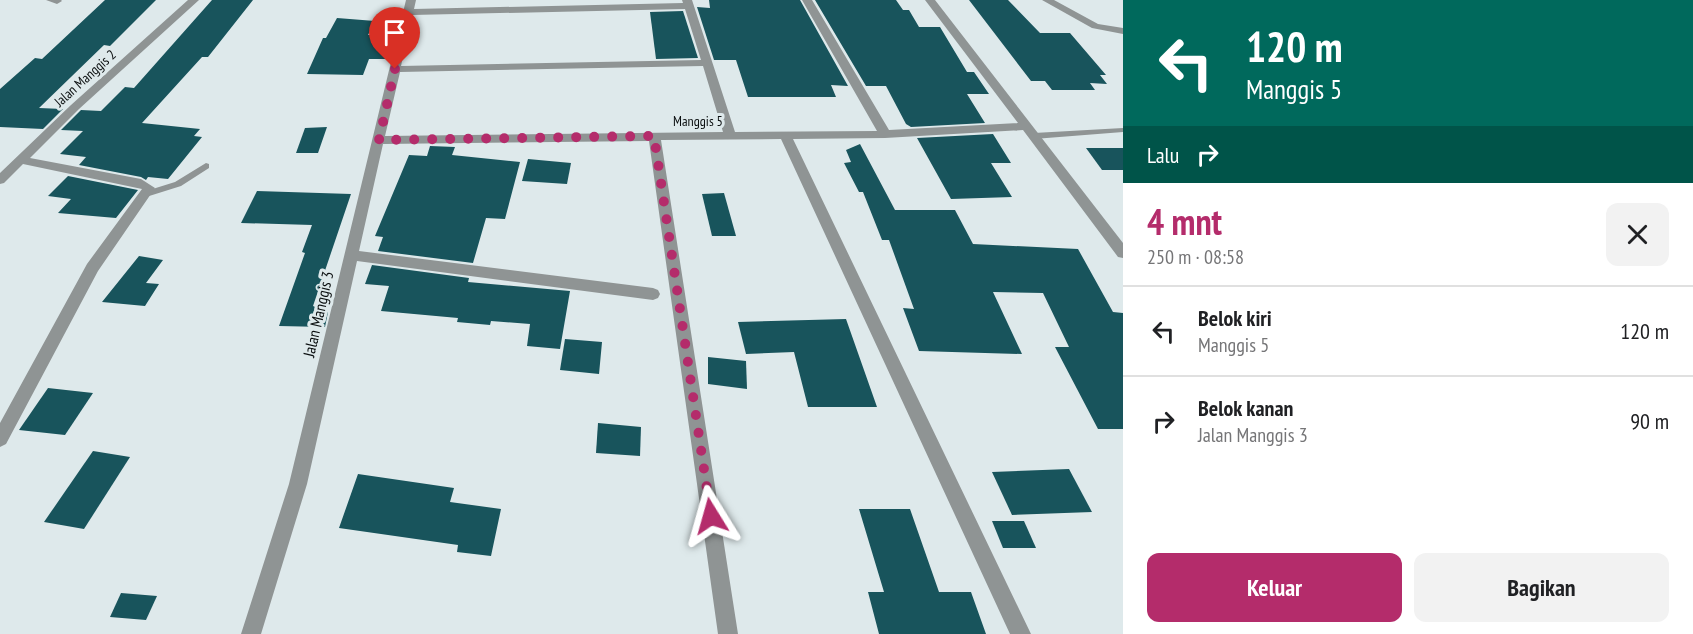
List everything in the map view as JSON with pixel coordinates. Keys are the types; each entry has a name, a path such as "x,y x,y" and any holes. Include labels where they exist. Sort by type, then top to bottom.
{"street":[{"name":"Jalan Manggis 2","path":"0,180 75,106 194,0"},
{"path":"807,0 885,134"},
{"path":"930,0 1123,253"},
{"path":"1047,0 1095,26 1123,31"},
{"path":"409,6 688,3"},
{"name":"Manggis 5","path":"379,140 730,136 688,3"},
{"name":"Jalan Manggis 3","path":"250,634 298,484 409,6"},
{"path":"395,69 707,63"},
{"path":"730,136 1030,131"},
{"path":"654,136 728,634"},
{"path":"786,136 1021,634"},
{"path":"0,439 92,268 149,188 141,183 21,160"},
{"path":"351,255 653,294"}],"lane":[{"path":"1030,131 1123,130"},
{"path":"146,194 168,189 188,180 206,166"}],"building":[{"path":"105,0 156,0 110,46 104,45 39,108 63,109 43,129 0,127 0,89 35,58 42,59"},
{"path":"212,0 253,0 208,57 202,57 142,123 200,129 194,136 202,137 168,179 148,177 146,180 141,177 79,165 86,157 60,154 83,131 61,130 81,110 101,111 125,87 134,88"},
{"path":"709,0 800,0 848,86 831,85 836,97 748,97 736,60 714,60 697,7 710,8"},
{"path":"815,0 896,0 903,10 909,10 919,27 940,27 967,72 974,72 989,94 967,94 985,123 911,127 906,124 886,86 866,86"},
{"path":"969,0 1008,0 1040,33 1070,33 1106,75 1100,75 1107,84 1090,83 1095,90 1052,90 1045,81 1031,81"},
{"path":"683,11 698,58 656,59 650,12"},
{"path":"337,18 375,21 368,35 394,36 385,59 369,59 363,75 307,74 323,38 326,38"},
{"path":"327,127 318,153 296,153 305,128"},
{"path":"993,134 1011,163 991,163 1012,197 951,199 917,138"},
{"path":"860,144 895,210 955,210 973,244 1078,249 1113,312 1123,313 1123,429 1098,429 1055,347 1069,347 1043,293 993,292 1022,354 919,351 903,308 914,309 889,240 882,240 863,192 859,192 844,163 851,162 846,150"},
{"path":"430,146 455,147 452,155 520,162 505,219 486,218 473,263 378,251 383,237 375,236 409,155 427,156"},
{"path":"1086,148 1123,148 1123,170 1102,170"},
{"path":"528,159 571,163 567,184 522,181"},
{"path":"68,176 138,190 116,218 58,213 71,199 48,196"},
{"path":"257,191 351,194 313,306 328,312 325,327 279,326 305,253 302,252 312,225 241,223"},
{"path":"724,193 736,236 712,236 702,194"},
{"path":"139,256 163,260 146,283 159,284 145,306 102,302"},
{"path":"372,265 469,278 468,282 570,291 560,349 527,346 530,324 491,321 490,325 457,322 458,318 381,311 389,286 365,284"},
{"path":"846,319 877,407 808,407 794,352 746,354 738,322"},
{"path":"565,339 602,342 599,374 560,370"},
{"path":"708,357 746,361 747,389 708,384"},
{"path":"48,388 93,393 65,435 19,430"},
{"path":"598,423 641,427 640,456 596,453"},
{"path":"93,451 130,457 84,529 44,522"},
{"path":"1069,469 1092,512 1012,515 992,472"},
{"path":"358,474 454,488 450,502 501,509 491,556 457,552 458,545 339,528"},
{"path":"859,509 910,509 939,592 971,592 986,634 879,634 868,592 884,592"},
{"path":"992,521 1024,521 1036,548 1003,548"},
{"path":"121,593 157,596 146,620 110,617"}],"route":[{"path":"395,69 379,140 654,136 711,516"}]}
